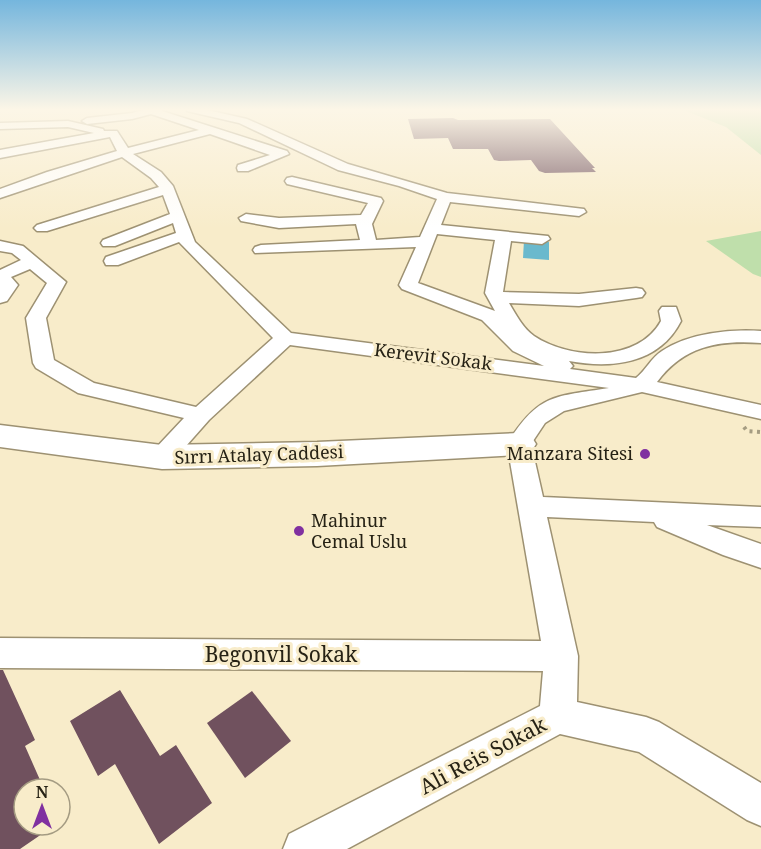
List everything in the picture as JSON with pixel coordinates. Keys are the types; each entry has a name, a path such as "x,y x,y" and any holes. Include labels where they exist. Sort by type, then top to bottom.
{"street":[{"path":"0,154 29,149"},
{"path":"122,149 125,154 156,175 176,211 188,244 285,338 201,415 162,457"},
{"path":"0,194 24,184 145,149"},
{"path":"266,149 404,183 444,197 579,212"},
{"path":"303,149 343,167"},
{"path":"243,168 283,154"},
{"path":"292,182 376,201 364,224 369,245"},
{"name":"Kerevit Sokak","path":"285,338 576,387 572,370 520,347 489,316 408,285 444,197"},
{"path":"119,223 176,211"},
{"path":"42,228 176,211"},
{"path":"109,243 176,211"},
{"path":"112,261 176,211"},
{"path":"246,218 279,223 367,219"},
{"path":"504,235 494,293 512,324 526,339 536,345 568,354 616,359 655,342 665,333 671,321 669,311"},
{"path":"261,250 369,245 429,236 504,235 542,238"},
{"path":"0,246 17,249 57,282 36,318 44,363 87,388 201,415"},
{"path":"0,297 9,285 0,276 31,262"},
{"path":"496,297 579,300 636,293"},
{"path":"558,716 561,656 519,444 542,412 576,387 615,395 651,379 661,361 690,345 747,336 761,337"},
{"path":"616,359 640,385 761,412"},
{"name":"Sırrı Atalay Caddesi","path":"0,436 162,457 317,454 519,444"},
{"path":"531,506 761,517"},
{"path":"651,513 733,547 761,556"},
{"name":"Begonvil Sokak","path":"0,653 561,656"},
{"name":"Ali Reis Sokak","path":"303,849 558,716 646,735 761,806"}],"green space":[{"path":"753,149 761,149 761,155"},
{"path":"761,231 761,277 753,274 706,241"}],"water":[{"path":"524,240 549,242 549,260 523,258"}],"building":[{"path":"453,149 577,149 596,172 545,173 539,171 531,160 499,161 494,160 488,149"},
{"path":"0,670 3,670 35,740 25,746 39,777 12,777 12,837 38,837 20,849 0,849"},
{"path":"120,690 160,756 176,745 212,803 159,844 115,764 98,776 70,721"},
{"path":"252,691 291,741 245,778 207,723"}],"place":[{"name":"Manzara Sitesi","path":"645,454"},
{"name":"Mahinur Cemal Uslu","path":"299,531"}]}
